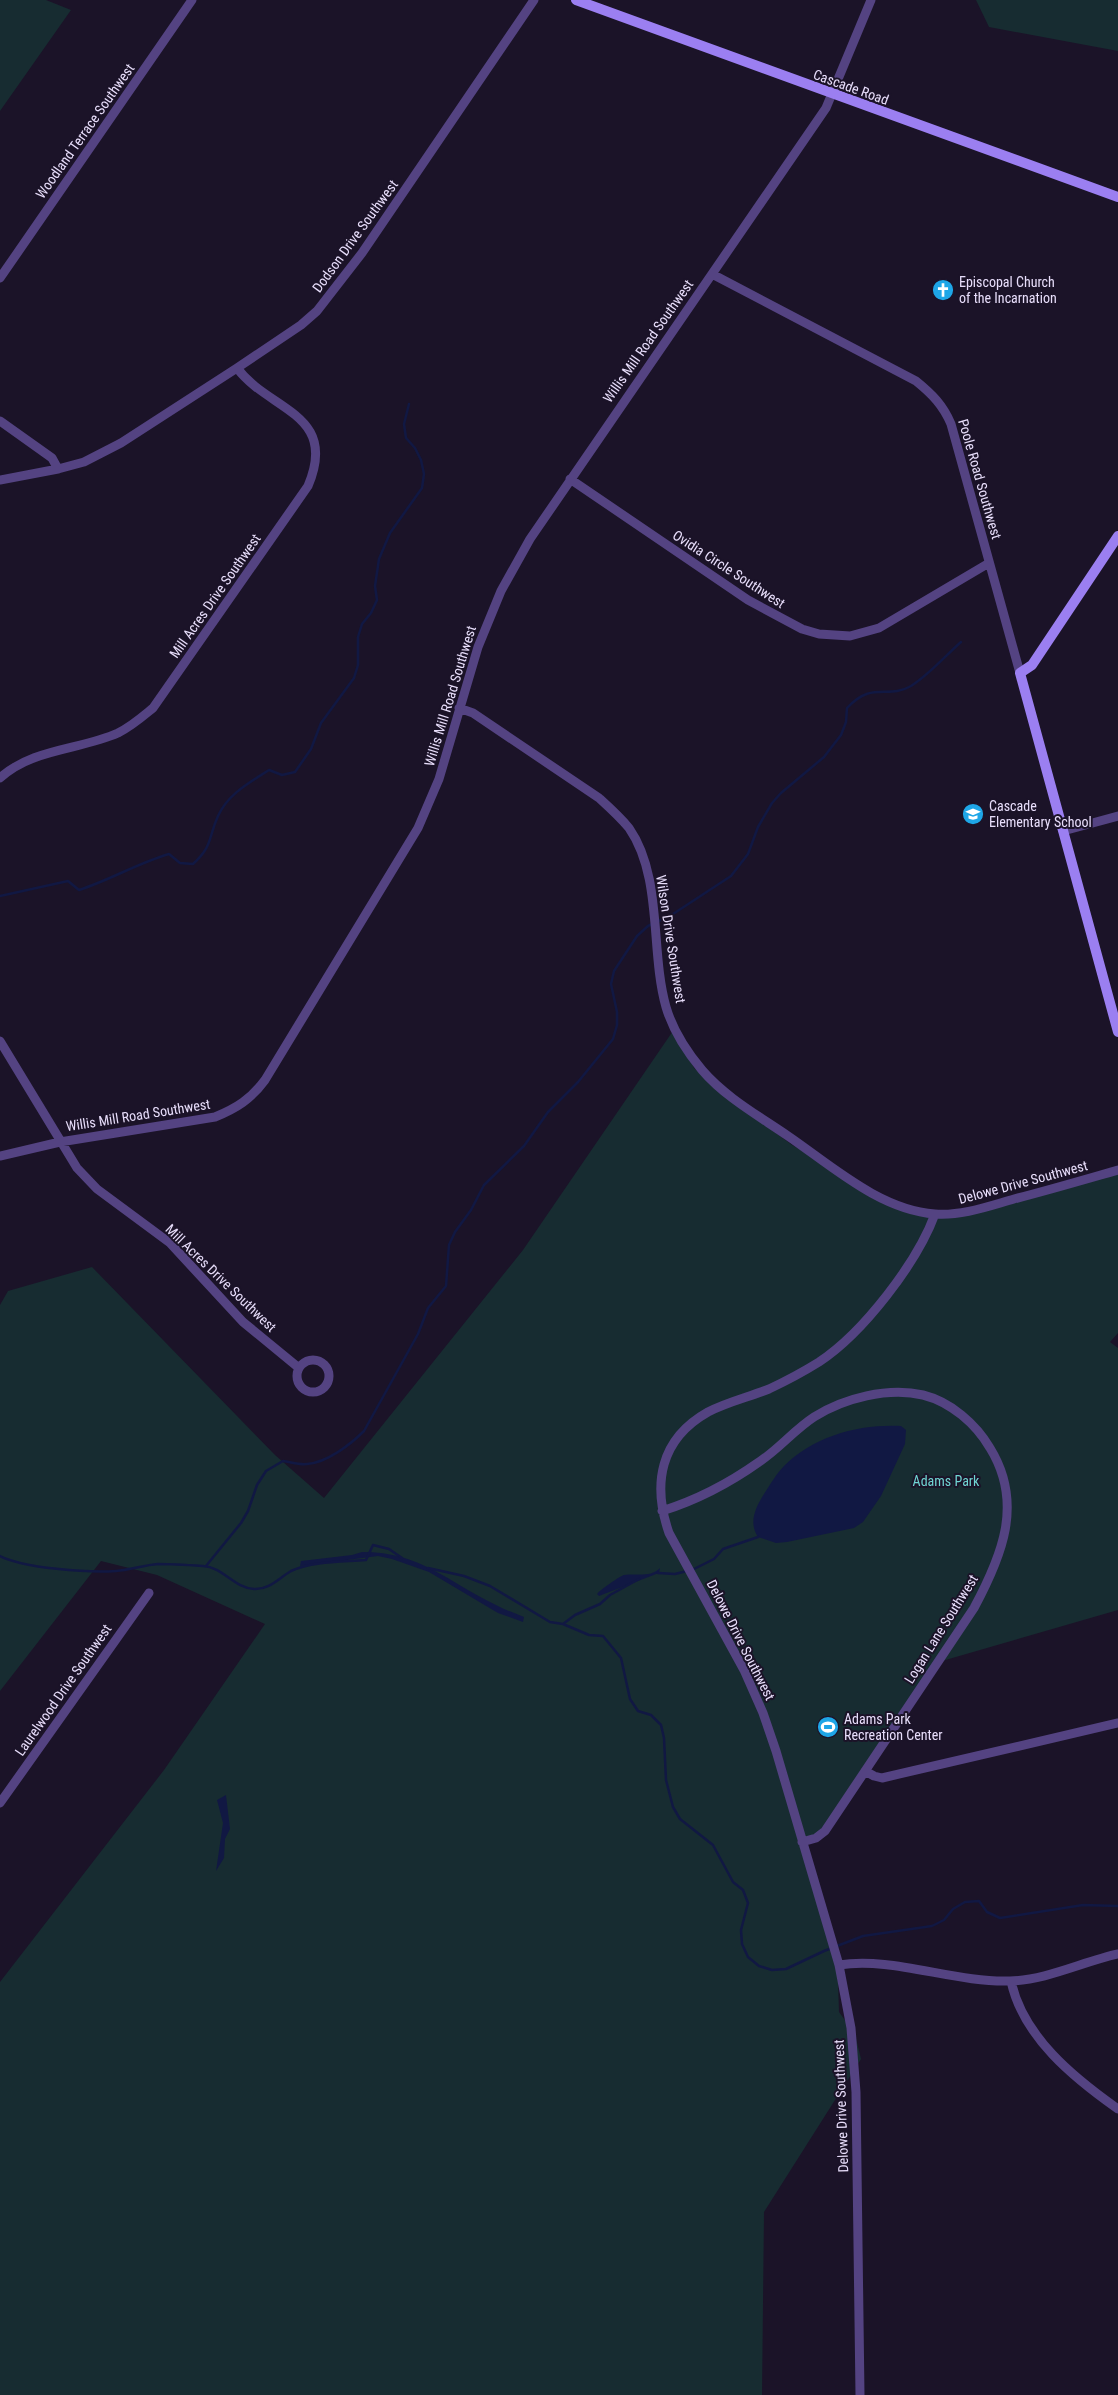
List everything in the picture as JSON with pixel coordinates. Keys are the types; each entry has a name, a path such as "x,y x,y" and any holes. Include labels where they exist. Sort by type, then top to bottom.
{"main road":[{"name":"Cascade Road","path":"576,0 1118,197"},
{"path":"1118,536 1032,665 1020,673 1118,1032"}],"street":[{"name":"Woodland Terrace Southwest","path":"0,278 192,0"},
{"name":"Dodson Drive Southwest","path":"0,480 84,462 121,443 301,325 331,295 534,0"},
{"name":"Willis Mill Road Southwest","path":"0,1156 60,1142 215,1117 238,1108 255,1094 418,828 439,779 478,647 501,590 530,539 570,479 826,108 871,0"},
{"name":"Poole Road Southwest","path":"712,274 916,381 934,395 945,410 951,424 1020,673"},
{"name":"Mill Acres Drive Southwest","path":"0,778 20,764 40,755 118,732 137,722 153,708 308,486 314,471 316,457 314,442 308,428 294,412 246,380 237,368"},
{"path":"0,422 52,458 58,469"},
{"name":"Ovidia Circle Southwest","path":"570,479 748,600 777,618 819,634 850,636 879,628 989,563"},
{"name":"Wilson Drive Southwest","path":"459,708 474,713 599,798 630,829 641,851 648,873 661,984 666,1007 682,1043 703,1072 740,1103 865,1188 904,1208 935,1214"},
{"path":"1063,831 1118,816"},
{"name":"Mill Acres Drive Southwest","path":"0,1041 77,1168 97,1189 170,1243 243,1322 299,1368"},
{"name":"Delowe Drive Southwest","path":"860,2395 856,2092 851,2028 838,1965 776,1751 763,1713 741,1666 669,1533 662,1511 660,1490 663,1468 670,1449 683,1431 696,1420 710,1411 769,1389 797,1375 842,1345 864,1323 884,1298 928,1234 935,1214 971,1211 1118,1170"},
{"name":"Logan Lane Southwest","path":"662,1511 690,1503 722,1486 761,1461 815,1416 836,1405 858,1398 890,1394 923,1395 957,1412 983,1436 998,1462 1007,1488 1007,1520 1000,1551 989,1579 974,1608 825,1831 816,1838 802,1842"},
{"name":"Laurelwood Drive Southwest","path":"0,1803 149,1593"},
{"path":"865,1771 882,1778 1118,1723"},
{"path":"838,1965 864,1963 985,1980 1011,1981 1036,1978 1118,1954"},
{"path":"1011,1981 1020,2011 1049,2050 1084,2085 1118,2109"}],"green space":[{"path":"0,0 46,0 71,10 0,111"},
{"path":"976,0 1118,0 1118,51 989,27"},
{"name":"Adams Park","path":"675,1028 694,1068 732,1100 792,1145 899,1204 938,1218 1118,1174 1118,1333 1110,1342 1118,1348 1118,1610 942,1661 828,1825 805,1844 837,1952 839,2012 855,2034 861,2059 764,2212 762,2395 0,2395 0,1982 164,1770 265,1624 157,1575 101,1561 0,1691 0,1305 8,1291 92,1267 275,1455 324,1498 523,1250"}],"shaded area":[{"path":"901,1426 906,1430 905,1444 881,1496 863,1522 854,1528 787,1542 776,1543 758,1537 753,1520 758,1504 778,1472 796,1456 809,1447 838,1434 869,1427"},
{"path":"362,1552 383,1553 418,1563 499,1607 524,1617 523,1622 498,1613 429,1572 392,1559 378,1556 300,1566 301,1561 352,1555"},
{"path":"660,1568 659,1573 599,1596 597,1594 610,1583 624,1575 648,1574"},
{"path":"226,1795 230,1829 225,1839 224,1858 216,1871 223,1823 217,1800"}],"waterway":[{"path":"0,896 68,881 79,890 169,854 180,863 193,864 207,847 218,816 233,795 269,770 282,775 295,772 311,749 321,723 354,678 358,665 358,637 362,624 371,613 377,600 375,586 379,559 390,533 422,488 424,474 421,460 415,448 406,438 404,424 409,404"},
{"path":"206,1566 241,1523 248,1511 257,1485 266,1471 283,1461 304,1464 314,1463 330,1457 364,1431 418,1334 428,1308 446,1286 449,1245 484,1185 524,1146 548,1112 578,1082 613,1039 617,1025 617,1012 611,984 614,971 637,936 648,926 673,914 731,876 748,854 758,827 772,803 781,793 824,757 841,735 846,722 847,708 856,700 872,692 902,690 918,682 961,642"},
{"path":"692,1570 714,1559 723,1549 758,1537"},
{"path":"0,1556 40,1567 90,1571 121,1570 158,1564 203,1566 217,1570 240,1585 254,1589 269,1586 291,1571 309,1565 366,1560 373,1545 389,1549 402,1558"},
{"path":"428,1568 464,1576 490,1586 550,1622 563,1624 589,1635 603,1636 621,1658 630,1699 638,1711 651,1715 661,1725 664,1738 666,1780 673,1807 680,1819 713,1845 733,1882 743,1890 748,1903 741,1930 742,1944 748,1957 759,1966 772,1970 786,1969 824,1951 863,1936 932,1926 944,1920 953,1909 965,1902 979,1901 987,1912 1000,1918 1083,1905 1118,1906"},
{"path":"658,1573 675,1574 687,1571"},
{"path":"563,1624 575,1615 600,1604 610,1595 639,1579"}],"place":[{"name":"Episcopal Church of the Incarnation","path":"943,290"},
{"name":"Cascade Elementary School","path":"973,814"},
{"name":"Adams Park Recreation Center","path":"828,1727"}]}
